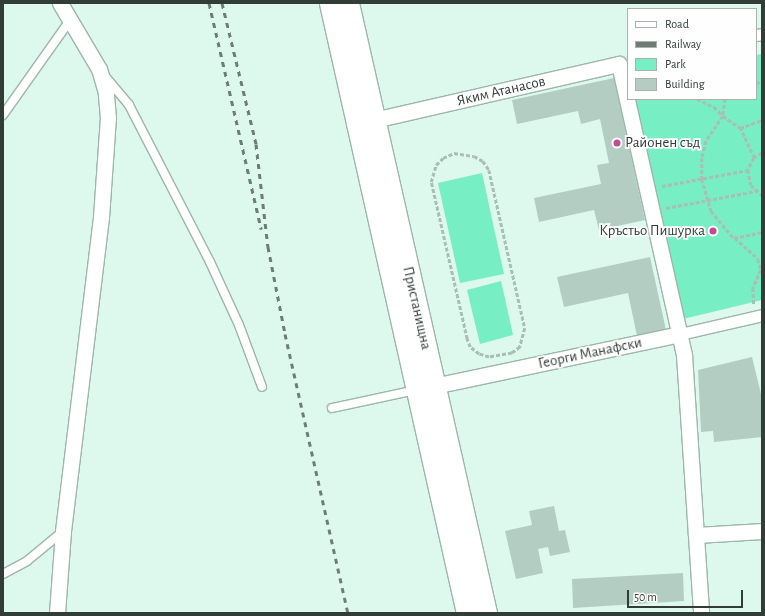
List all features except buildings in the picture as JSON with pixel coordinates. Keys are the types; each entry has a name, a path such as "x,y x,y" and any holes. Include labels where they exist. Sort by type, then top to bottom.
{"main road":[{"name":"Пристанищна","path":"330,3 426,388 486,613"},
{"name":"Пристанищна","path":"348,3 374,120 426,388 467,613"}],"street":[{"path":"57,613 63,531 102,209 108,118 106,93 99,69 71,19 60,3"},
{"path":"624,63 627,79"},
{"name":"Яким Атанасов","path":"374,120 624,63"},
{"path":"631,100 647,189 684,355 701,613"},
{"name":"Георги Манафски","path":"426,388 680,334 759,315"},
{"path":"696,535 762,531"}],"lane":[{"path":"3,114 71,19"},
{"path":"99,69 129,105 167,176 236,318 262,387"},
{"path":"332,408 426,388"},
{"path":"3,574 27,561 63,531"}],"path":[{"path":"699,100 714,107 723,116 740,128 754,158"},
{"path":"725,100 723,116 706,141 702,179 707,200 720,224 758,259 761,270 753,288 759,315"},
{"path":"740,128 762,120"},
{"path":"454,153 474,156 483,162 489,170 525,328 520,347 512,353 489,357 478,354 470,347 431,182 436,165 443,158 454,153"},
{"path":"762,153 754,158 748,170 748,178 756,191 762,195"},
{"path":"647,189 748,170"},
{"path":"652,211 756,191"},
{"path":"734,238 762,232"}],"green space":[{"path":"762,54 762,300 683,319 634,100 757,100 757,55"},
{"path":"482,173 504,274 460,283 438,183"},
{"path":"501,281 513,335 480,344 467,290"}],"railway":[{"path":"209,3 261,229"},
{"path":"222,3 256,144 268,247 285,334 348,613"}],"place":[{"name":"Районен съд","path":"617,143"},
{"name":"Кръстьо Пишурка","path":"713,231"}]}
